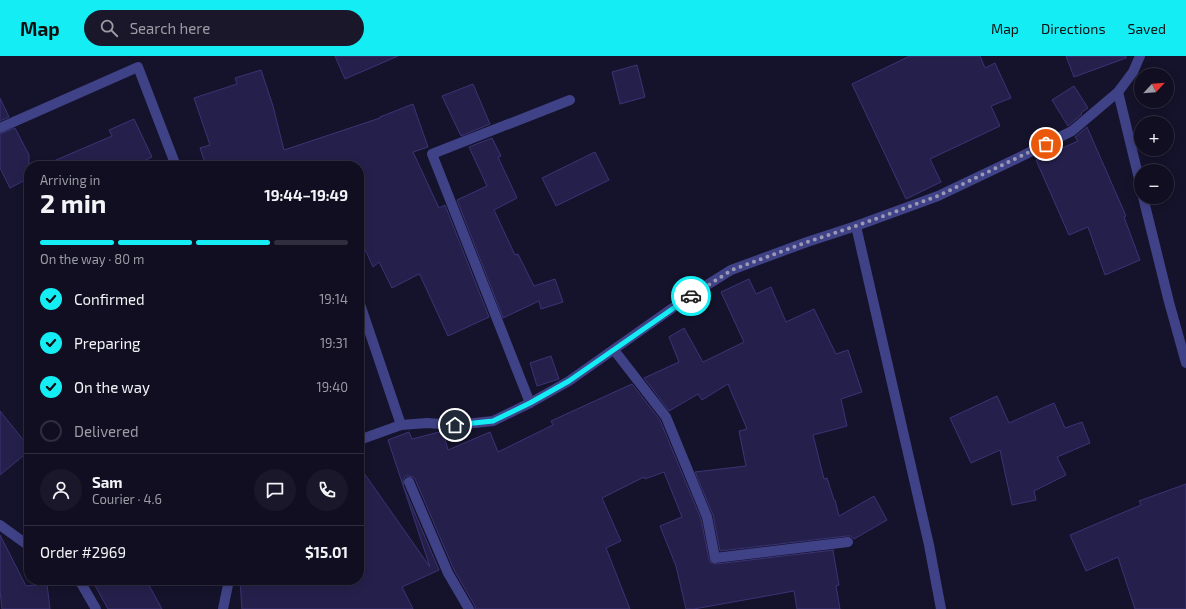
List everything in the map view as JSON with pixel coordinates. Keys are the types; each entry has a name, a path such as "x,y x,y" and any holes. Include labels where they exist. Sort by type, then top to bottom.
{"street":[{"path":"364,438 401,425 427,423 455,425 493,421 530,403 569,381 691,295 732,270 938,196 1013,161 1072,131 1118,92 1134,72 1140,56"},
{"path":"0,128 138,67 174,161"},
{"path":"1118,92 1135,164"},
{"path":"530,403 432,154 570,100"},
{"path":"1145,204 1186,363"},
{"path":"856,226 929,545 941,609"},
{"path":"364,317 401,425"},
{"path":"614,350 666,416 707,517 715,558 848,542"},
{"path":"409,482 448,573 469,609"},
{"path":"0,524 24,542"},
{"path":"82,585 96,609"},
{"path":"222,609 228,585"}],"building":[{"path":"335,56 398,56 345,79"},
{"path":"910,56 980,56 985,68 995,63 1011,98 991,106 1000,126 930,159 941,182 906,199 852,84"},
{"path":"1066,56 1126,56 1126,58 1074,77"},
{"path":"637,65 645,97 620,104 612,72"},
{"path":"261,70 273,106 284,150 380,118 413,104 428,147 413,152 439,208 445,205 489,317 448,336 419,274 392,288 379,262 373,267 364,247 364,161 204,161 200,148 210,145 194,98 237,84 235,78"},
{"path":"473,84 490,124 461,136 442,96"},
{"path":"1074,86 1088,108 1068,126 1052,100"},
{"path":"0,98 9,117 0,121"},
{"path":"134,119 152,157 144,161 54,161 112,136 109,130"},
{"path":"1087,127 1126,216 1124,217 1140,260 1105,275 1088,227 1069,235 1036,160 1078,141 1075,137"},
{"path":"15,128 29,155 29,161 24,161 24,181 10,188 0,168 0,134"},
{"path":"492,138 501,156 498,157 517,198 494,210 515,255 518,254 534,286 555,279 563,302 541,309 539,301 503,318 457,200 487,186 469,147"},
{"path":"595,152 609,180 556,206 542,178"},
{"path":"749,279 756,294 771,287 786,322 814,309 836,354 848,350 862,392 841,399 847,426 813,435 824,479 827,478 839,516 874,496 887,520 854,539 851,536 847,536 720,551 713,515 695,472 746,466 739,431 747,429 728,384 702,400 698,394 669,411 644,378 679,362 669,337 684,328 703,362 744,342 721,292"},
{"path":"551,356 559,379 537,386 530,363"},
{"path":"632,384 660,420 701,519 710,562 716,564 834,550 839,585 836,586 840,609 797,609 794,591 694,609 686,609 676,566 660,526 682,517 664,472 645,479 644,477 602,498 621,541 606,548 630,609 475,609 475,606 454,570 415,479 413,477 406,476 404,478 403,485 439,570 402,587 413,609 242,609 240,585 364,585 364,473 430,567 388,440 409,432 412,439 443,431 448,450 490,432 498,452 553,425 551,421"},
{"path":"997,396 1009,423 1054,403 1065,428 1082,422 1090,443 1057,457 1066,475 1034,491 1036,500 1012,505 1000,450 971,463 950,418"},
{"path":"0,411 24,441 24,455 0,475"},
{"path":"1186,484 1186,609 1135,609 1118,557 1086,571 1070,535 1141,505 1139,501"},
{"path":"0,535 24,582 24,585 47,585 50,609 2,609 0,590"},
{"path":"95,585 149,585 162,609 108,609"}],"way so far":[{"path":"691,296 732,270 938,196 1046,144"}],"route":[{"path":"455,425 493,421 530,403 569,381 691,296"}]}
